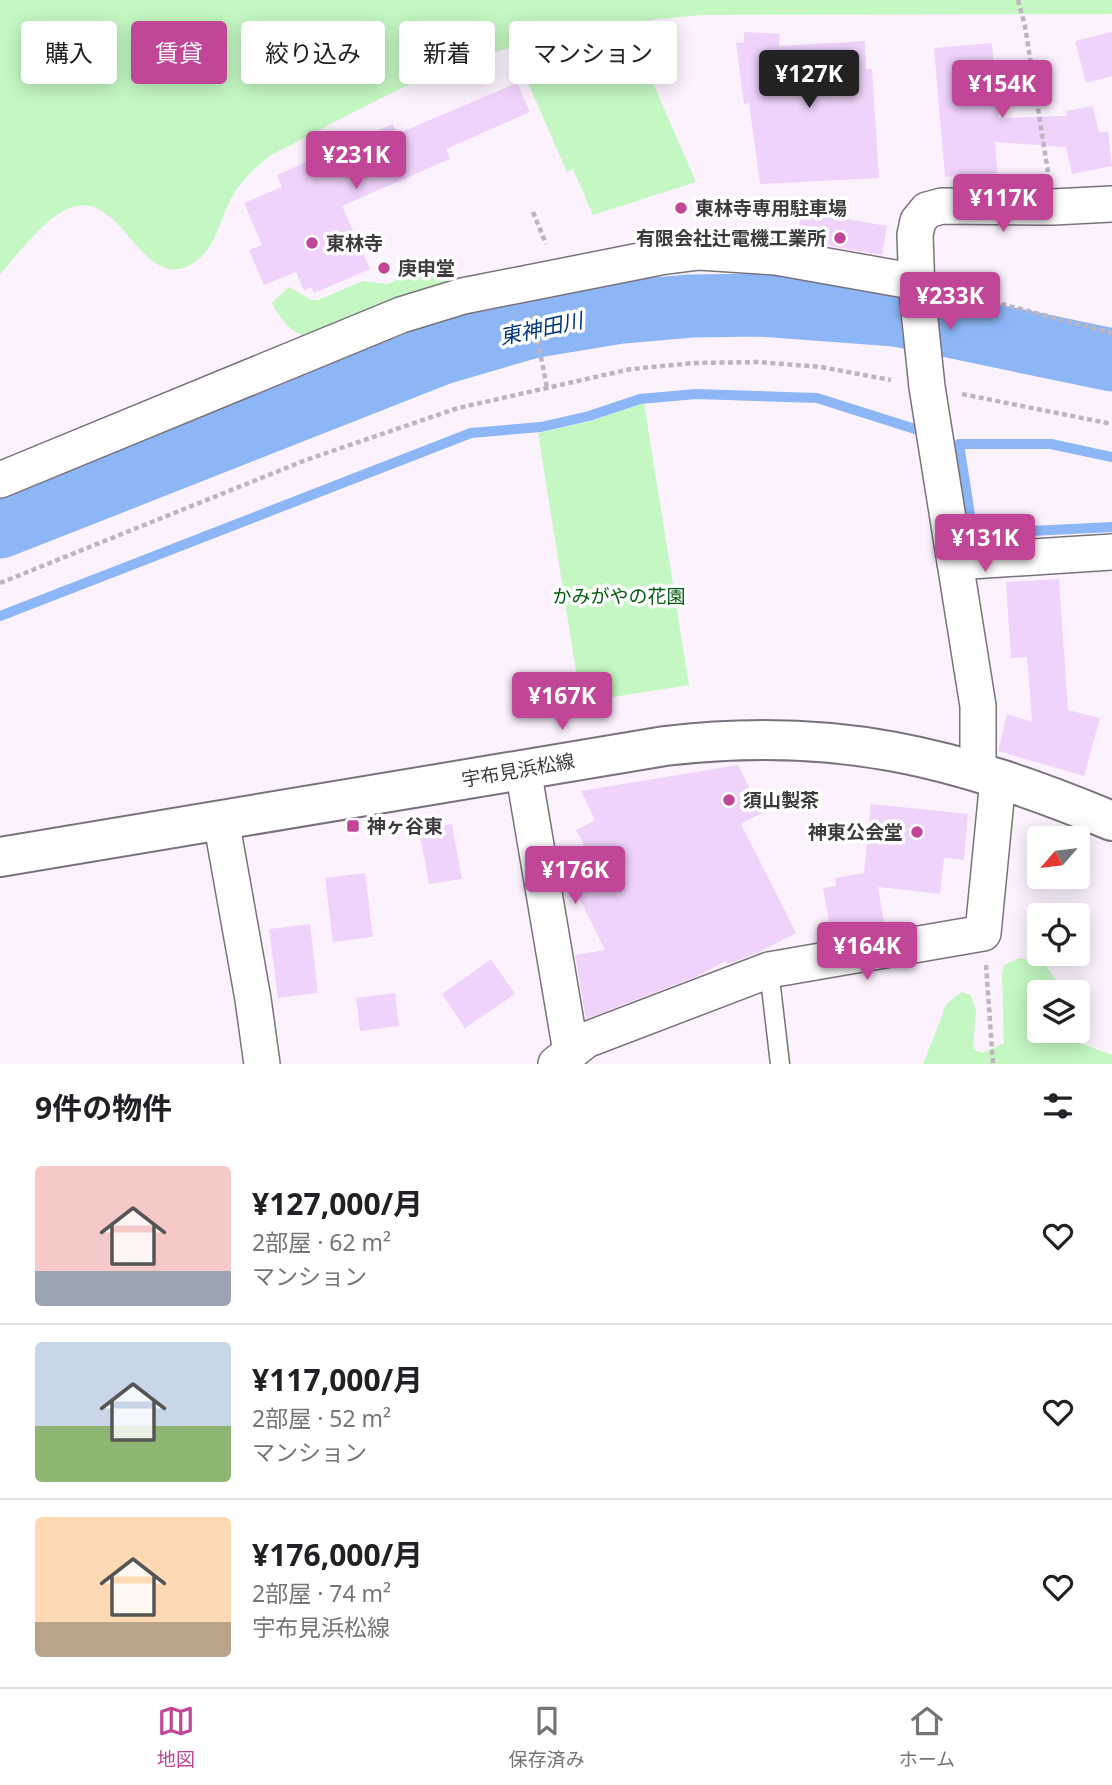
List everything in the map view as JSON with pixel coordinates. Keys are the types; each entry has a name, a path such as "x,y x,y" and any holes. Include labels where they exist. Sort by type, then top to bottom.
{"main road":[{"name":"宇布見浜松線","path":"0,857 664,746 769,738 875,746 988,775 1112,821"}],"street":[{"path":"564,1058 586,1040 769,970 983,933 988,775 927,383 917,287 915,235 918,221 928,210 942,206 1053,207 1112,204"},
{"path":"0,480 401,314 463,296 660,257 699,252 776,257 917,287"},
{"path":"955,562 1112,552"},
{"path":"523,769 564,1058"},
{"path":"221,820 262,1064"}],"lane":[{"path":"769,970 780,1064"}],"path":[{"path":"1018,0 1025,26 1053,207"},
{"path":"917,287 1112,333"},
{"path":"532,309 547,388"},
{"path":"0,583 382,433 458,408 631,369 694,363 758,362 821,367 927,383 1112,424"},
{"path":"985,957 993,1064"}],"green space":[{"path":"0,0 1112,0 1112,14 704,15 639,21 509,21 509,47 495,52 495,21 399,21 399,84 410,84 271,155 239,186 211,244 199,259 190,265 173,269 158,265 103,212 88,206 70,208 50,220 0,274"},
{"path":"528,84 653,84 696,182 593,215 573,169 567,172"},
{"path":"435,263 443,263 450,269 449,278 444,283 313,336 294,331 283,321 272,303 289,287 311,300 318,300 363,281 388,284"},
{"name":"かみがやの花園","path":"644,403 689,685 581,702 538,433 591,421"},
{"path":"1020,958 1027,960 1027,966 1046,966 1055,980 1027,980 1027,1043 1080,1043 1112,1055 1112,1064 923,1064 947,1003 962,992 971,995 976,1011 973,1049 982,1053 1004,1043 1004,965"}],"building":[{"path":"744,32 780,34 779,46 865,41 866,69 872,69 879,178 760,184 749,103 744,104 736,42 744,43"},
{"path":"1112,32 1112,76 1086,83 1075,41"},
{"path":"992,43 999,118 1067,116 1066,111 1093,106 1099,133 1108,131 1112,166 1072,174 1066,147 995,142 998,178 963,181 962,176 945,177 934,48"},
{"path":"515,84 517,84 530,112 446,149 450,159 342,206 370,269 314,293 311,287 304,291 296,272 264,285 249,250 262,245 244,203 282,187 277,175 393,124 397,134"},
{"path":"802,211 887,226 882,255 796,240"},
{"path":"1059,579 1068,710 1100,718 1084,776 998,751 1007,714 1032,722 1027,657 1011,658 1006,582"},
{"path":"738,765 762,813 741,824 796,933 759,952 728,964 726,961 695,977 586,1019 575,955 605,950 569,877 594,864 576,830 595,820 581,791"},
{"path":"871,804 968,814 964,860 944,858 940,894 878,887 885,929 832,939 823,888 836,886 835,878 864,873"},
{"path":"452,824 462,879 429,884 419,830"},
{"path":"365,873 373,937 333,942 325,878"},
{"path":"310,924 318,993 278,998 269,929"},
{"path":"491,959 515,994 465,1028 442,994"},
{"path":"395,993 399,1026 360,1031 356,998"}],"waterway":[{"name":"東神田川","path":"0,527 442,353 531,327 622,312 691,306 759,305 896,315 1112,360"},
{"path":"0,616 471,433 541,427 589,416 640,399 696,394 817,398 915,429"},
{"path":"1112,457 1051,444 959,444 973,534 1112,527"}],"place":[{"name":"東林寺専用駐車場","path":"681,208"},
{"name":"有限会社辻電機工業所","path":"840,238"},
{"name":"東林寺","path":"312,243"},
{"name":"庚申堂","path":"384,268"},
{"name":"須山製茶","path":"729,800"},
{"name":"神ヶ谷東","path":"353,826"},
{"name":"神東公会堂","path":"917,832"}]}
